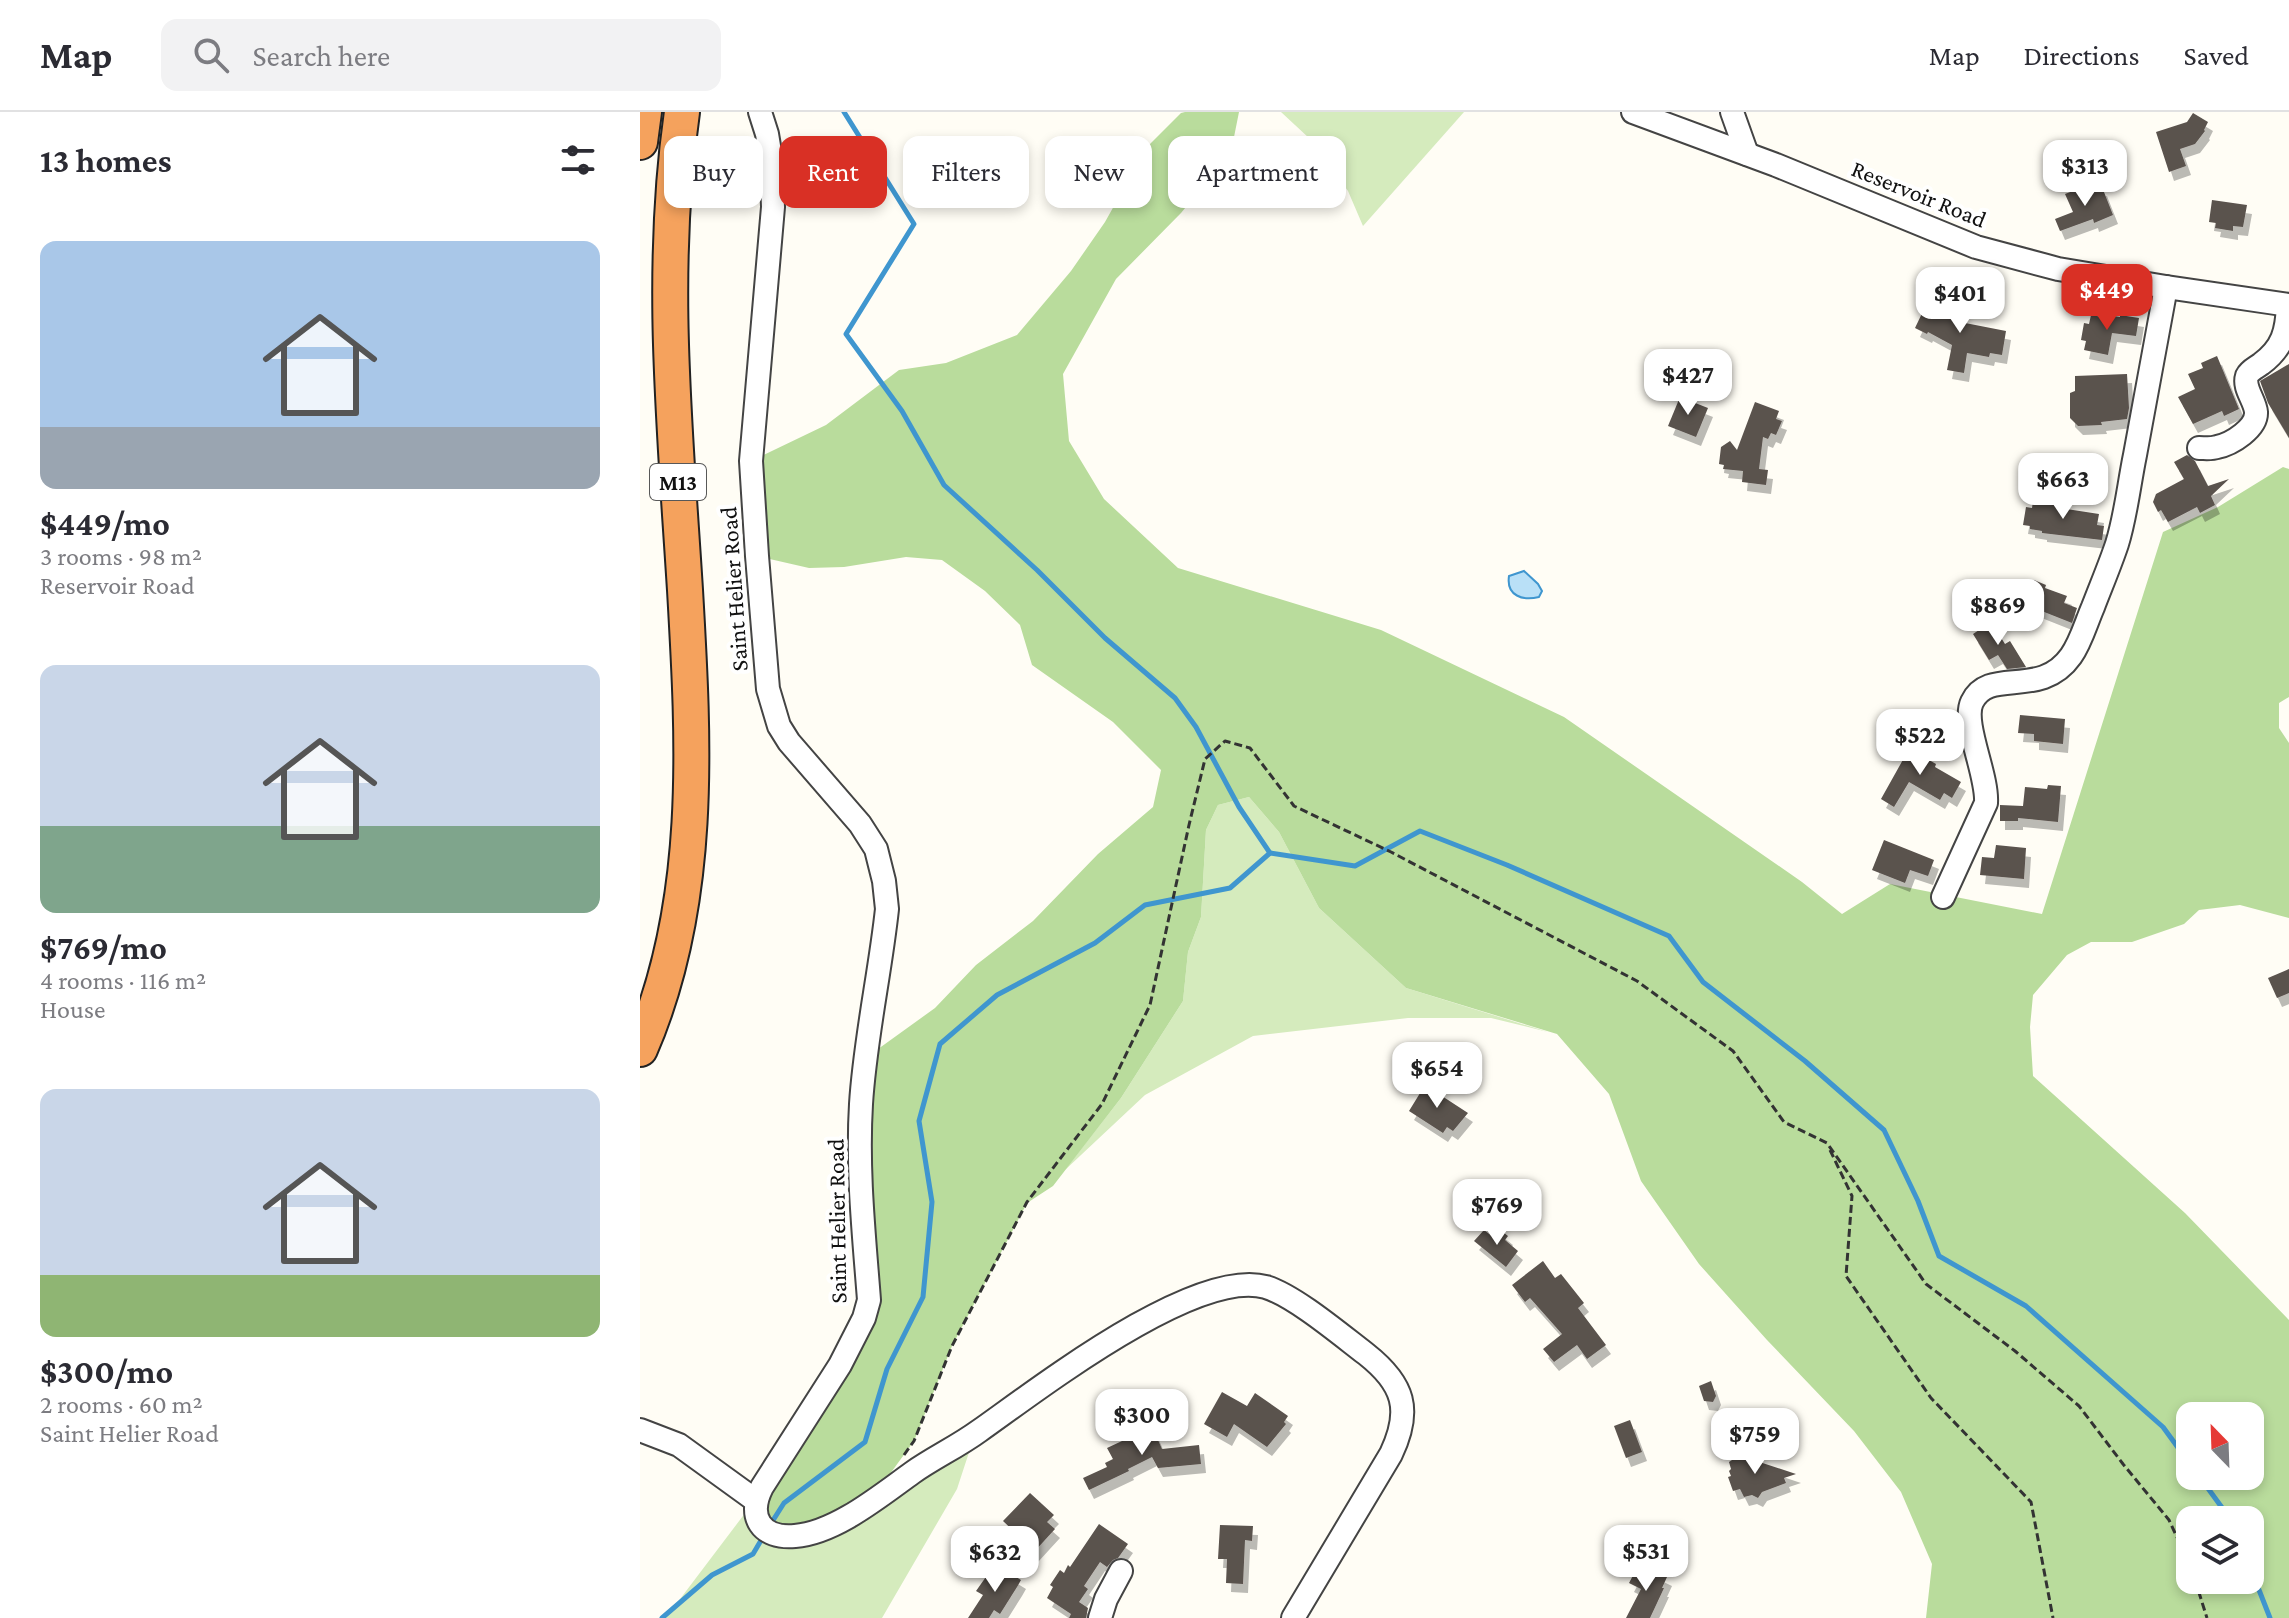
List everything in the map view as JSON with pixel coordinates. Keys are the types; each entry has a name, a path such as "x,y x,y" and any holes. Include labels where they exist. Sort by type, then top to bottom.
{"highway":[{"path":"640,142 644,112"},
{"name":"M13","path":"640,1049 677,929 692,808 693,734 670,331 671,231 682,112"}],"street":[{"name":"Saint Helier Road","path":"755,1500 840,1365 864,1318 869,1300 859,1176 861,1099 887,909 876,849 860,824 789,742 779,726 768,689 751,461 773,207 771,158 760,112"},
{"name":"Reservoir Road","path":"1633,112 1878,205 1976,247 2058,269 2289,305"},
{"path":"1732,112 1747,154"},
{"path":"1943,897 1986,803 1987,788 1970,724 1973,699 1993,683 2031,682 2059,670 2075,649 2103,582 2122,524 2166,287"},
{"path":"2199,448 2225,445 2252,425 2256,408 2246,382 2248,375 2276,350 2284,338 2289,305"},
{"path":"640,1430 679,1445 755,1500 757,1521 773,1532 796,1536 814,1532 868,1504 1142,1322 1227,1287 1255,1285 1267,1288 1306,1309 1379,1365 1396,1384 1402,1404 1401,1426 1391,1454 1293,1618"},
{"path":"1100,1618 1121,1571"}],"path":[{"path":"905,1454 914,1441 952,1346 1027,1202 1102,1104 1150,1005 1205,759 1225,741 1250,748 1294,806 1391,852 1637,981 1733,1051 1784,1122 1827,1143 1926,1284 2015,1351 2079,1406 2169,1520 2176,1535"},
{"path":"1827,1143 1852,1196 1846,1276 1931,1398 2031,1502 2053,1618"},
{"path":"2199,1594 2207,1618"}],"green space":[{"path":"1239,112 1234,136 1168,136 1168,208 1185,208 1116,279 1063,374 1069,441 1104,499 1178,568 1381,630 1564,717 1802,882 1842,914 1890,884 2042,914 2163,532 2218,507 2283,467 2289,469 2289,697 2279,703 2279,728 2289,743 2289,918 2240,905 2199,910 2184,924 2132,942 2091,942 2067,955 2033,995 2030,1027 2033,1076 2185,1213 2289,1320 2289,1618 1926,1618 1932,1564 1901,1492 1854,1431 1699,1264 1641,1181 1609,1094 1557,1034 1406,988 1319,908 1279,832 1249,797 1218,805 1206,830 1201,917 1188,952 1183,1001 1121,1098 1053,1186 1027,1203 952,1346 914,1441 868,1504 796,1536 755,1511 864,1318 867,1057 935,1008 976,965 1033,921 1098,854 1153,807 1161,770 1113,722 1032,665 1020,625 985,591 942,560 906,557 844,567 809,568 757,556 751,461 826,425 899,370 946,363 1017,335 1071,271 1113,208 1152,208 1152,142 1181,113"},
{"path":"1281,112 1464,112 1363,226 1346,188 1346,136 1307,136"},
{"path":"1249,797 1279,832 1319,908 1406,988 1548,1032 1491,1018 1408,1018 1253,1036 1145,1095 1065,1170 1121,1098 1183,1001 1188,952 1201,917 1206,830 1218,805"},
{"path":"975,1434 957,1489 882,1618 662,1618 674,1607 755,1500 784,1536"}],"water":[{"path":"1524,571 1538,584 1542,591 1539,597 1517,596 1510,588 1509,576"}],"building":[{"path":"2193,113 2208,122 2205,131 2195,144 2180,149 2186,166 2169,172 2156,132 2187,122"},
{"path":"2086,186 2088,192 2102,187 2113,215 2060,231 2055,219 2073,212 2065,194"},
{"path":"2212,200 2247,205 2243,227 2233,226 2233,231 2215,228 2216,223 2209,222"},
{"path":"1946,294 1956,300 1946,316 1960,322 2006,331 2002,355 1990,353 1989,357 1967,353 1964,373 1947,370 1952,345 1915,328 1926,305 1936,310"},
{"path":"2091,315 2113,319 2113,316 2120,315 2139,318 2136,336 2112,333 2108,355 2084,350 2086,341 2081,340 2084,323 2089,324"},
{"path":"2217,356 2239,409 2224,416 2222,411 2193,424 2178,397 2195,389 2188,374 2203,368 2201,363"},
{"path":"2289,364 2289,438 2268,403 2260,381"},
{"path":"2127,374 2127,419 2101,422 2102,425 2078,426 2070,418 2070,393 2075,391 2075,376"},
{"path":"1680,397 1708,408 1696,437 1668,426"},
{"path":"1755,402 1779,411 1776,419 1782,421 1776,435 1771,433 1768,439 1763,437 1759,469 1768,470 1766,485 1742,482 1743,471 1723,469 1724,465 1719,464 1721,447 1730,441 1737,450"},
{"path":"2187,455 2195,461 2208,486 2229,479 2211,496 2215,505 2200,513 2197,507 2168,522 2153,502 2156,494 2184,479 2174,462"},
{"path":"2033,501 2099,514 2097,525 2104,526 2102,540 2030,529 2030,526 2023,525 2026,507 2032,508"},
{"path":"2034,580 2067,596 2064,603 2077,608 2072,623 2024,604"},
{"path":"1991,622 2005,644 2010,641 2026,667 2007,669 1998,655 1989,660 1973,634"},
{"path":"2020,715 2065,719 2063,744 2034,741 2034,734 2018,733"},
{"path":"1914,740 1927,748 1922,756 1961,782 1952,798 1944,793 1940,800 1909,782 1894,807 1881,799"},
{"path":"2048,785 2061,786 2058,822 2018,818 2018,821 2000,821 2000,805 2023,806 2025,787 2047,789"},
{"path":"1884,840 1934,860 1928,876 1910,870 1905,883 1872,870"},
{"path":"1996,845 2026,848 2024,879 1980,875 1982,857 1994,858"},
{"path":"2289,969 2289,993 2277,998 2268,978"},
{"path":"1425,1085 1468,1113 1453,1131 1447,1127 1443,1133 1409,1111"},
{"path":"1499,1229 1508,1236 1505,1240 1518,1251 1506,1267 1474,1241 1484,1230 1493,1237"},
{"path":"1543,1261 1555,1278 1561,1274 1584,1303 1578,1308 1606,1345 1587,1359 1577,1345 1554,1362 1543,1349 1562,1334 1530,1298 1525,1302 1512,1285"},
{"path":"1711,1381 1716,1396 1713,1402 1704,1401 1699,1386"},
{"path":"1222,1392 1247,1406 1255,1393 1288,1416 1284,1422 1286,1424 1267,1447 1234,1424 1227,1437 1204,1424"},
{"path":"1630,1420 1642,1452 1626,1458 1614,1426"},
{"path":"1152,1427 1162,1449 1199,1445 1201,1464 1158,1468 1152,1457 1089,1490 1083,1478 1107,1467 1105,1463 1113,1459 1107,1448"},
{"path":"1729,1452 1796,1474 1784,1478 1786,1483 1762,1492 1758,1498 1752,1495 1744,1497 1740,1489 1733,1491 1728,1477 1731,1476 1729,1462 1732,1460"},
{"path":"1030,1493 1054,1515 1047,1522 1055,1529 1033,1553 1003,1521"},
{"path":"1099,1524 1128,1544 1107,1567 1100,1562 1084,1586 1088,1589 1079,1602 1088,1608 1086,1618 1069,1618 1071,1614 1047,1598 1053,1587 1050,1585 1060,1570 1064,1573 1068,1565 1070,1567"},
{"path":"1220,1525 1253,1526 1252,1541 1245,1540 1243,1584 1226,1583 1227,1559 1218,1559"},
{"path":"1000,1567 1021,1580 1017,1587 1000,1614 994,1610 989,1618 968,1618 983,1595 976,1591 988,1574 994,1577"},
{"path":"1637,1568 1646,1573 1648,1568 1667,1577 1650,1618 1626,1618 1641,1589 1629,1583"}],"waterway":[{"path":"844,112 914,224 846,334 902,411 944,485 1037,570 1105,638 1175,698 1196,727 1239,807 1270,853 1355,866 1420,831 1507,865 1669,936 1703,982 1805,1061 1884,1130 1918,1201 1939,1256 2026,1306 2163,1427 2176,1445"},
{"path":"770,1525 784,1503 865,1442 887,1369 923,1297 932,1202 919,1121 940,1044 997,995 1095,943 1145,905 1230,888 1270,853"},
{"path":"2209,1490 2221,1506"},
{"path":"662,1618 712,1575 753,1554 763,1537"},
{"path":"2261,1594 2270,1618"}]}
